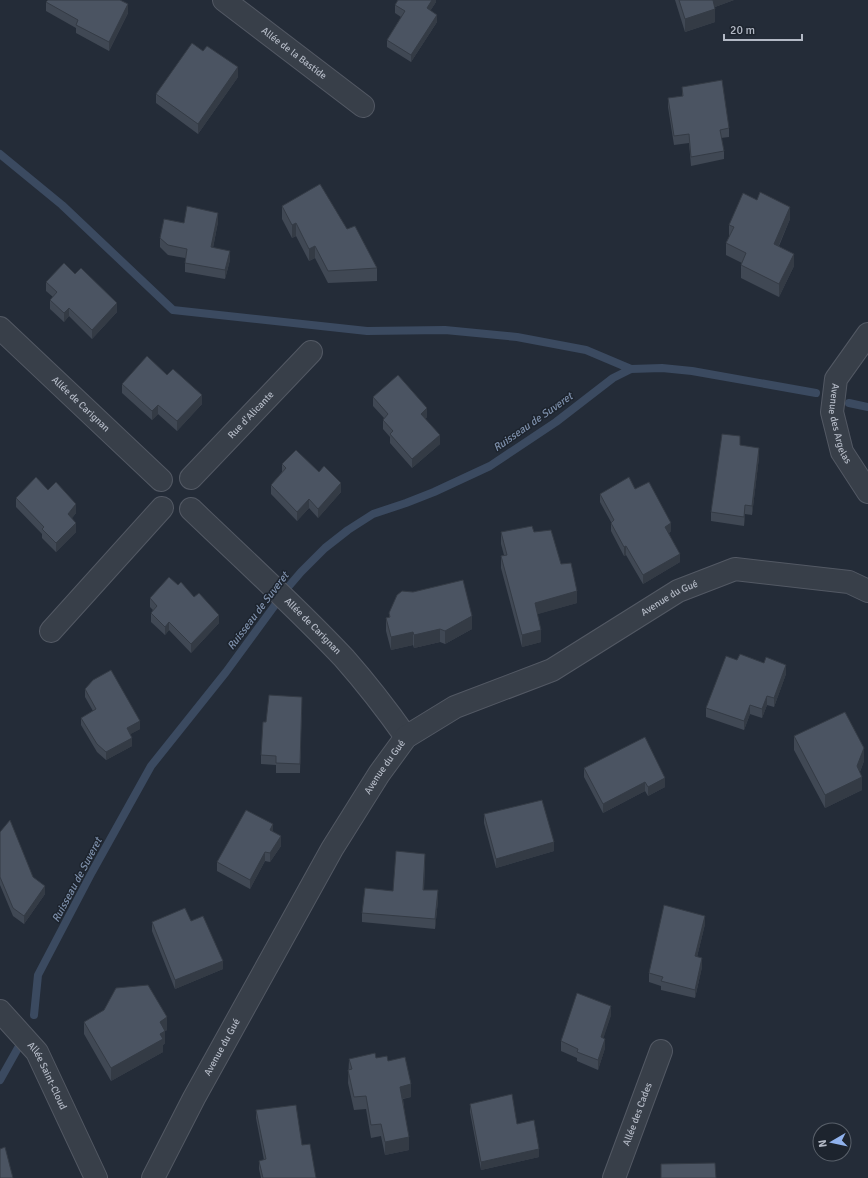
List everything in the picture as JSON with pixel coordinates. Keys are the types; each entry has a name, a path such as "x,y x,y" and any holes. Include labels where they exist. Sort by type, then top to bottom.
{"street":[{"name":"Allée de la Bastide","path":"224,0 364,106"},
{"name":"Allée de Carignan","path":"0,328 161,480"},
{"name":"Avenue des Argelas","path":"868,334 836,379 832,412 842,452 868,492"},
{"name":"Rue d'Alicante","path":"191,478 311,352"},
{"path":"179,472 191,478 198,490 195,503 190,509 180,514 173,514 162,508 156,491 161,480 166,476 179,472"},
{"path":"51,631 162,508"},
{"name":"Allée de Carignan","path":"190,509 345,659 381,703 406,737"},
{"name":"Avenue du Gué","path":"153,1178 194,1098 332,849 379,774 406,737 455,707 552,670 678,591 735,569 849,582 868,591"},
{"name":"Allée Saint-Cloud","path":"0,1011 37,1052 96,1178"},
{"name":"Allée des Cades","path":"614,1178 662,1051"}],"building":[{"path":"48,0 120,0 128,4 109,42 76,25 78,20 46,2"},
{"path":"398,0 432,0 427,8 437,15 411,55 387,40 405,11 395,5"},
{"path":"679,0 713,0 715,9 685,19"},
{"path":"192,43 203,51 207,46 238,67 198,124 156,94"},
{"path":"722,80 729,128 720,130 724,151 691,157 689,134 674,136 668,98 683,96 682,87"},
{"path":"320,184 347,229 355,226 377,268 328,271 315,246 309,249 296,223 292,225 282,206"},
{"path":"760,192 790,207 774,244 794,254 779,284 741,265 746,253 726,243 734,227 729,225 743,193 757,200"},
{"path":"187,206 218,213 211,247 230,251 225,270 185,263 187,249 168,245 160,238 164,219 184,223"},
{"path":"64,263 75,274 81,268 117,303 92,330 69,308 64,313 50,300 57,292 46,282"},
{"path":"147,356 167,375 173,369 202,395 177,421 158,405 152,411 122,384"},
{"path":"398,375 427,408 421,414 440,435 412,459 390,434 393,431 383,420 388,414 373,397"},
{"path":"722,434 740,436 740,445 759,448 752,506 745,505 744,517 711,512"},
{"path":"296,450 319,472 324,466 341,483 318,509 309,499 297,512 271,485 286,468 282,464"},
{"path":"36,477 48,490 56,482 76,504 68,514 76,523 56,543 42,529 44,527 16,498"},
{"path":"629,477 635,489 649,482 671,523 665,527 680,554 643,575 626,546 624,547 611,523 614,520 600,494"},
{"path":"532,526 534,532 551,530 561,564 571,563 577,591 535,603 541,630 522,635 501,556 507,555 501,532"},
{"path":"169,577 178,585 181,582 194,597 199,593 219,615 191,644 169,622 165,627 151,613 157,606 150,598"},
{"path":"463,580 472,616 445,631 440,629 414,635 413,632 391,637 386,618 390,617 389,613 397,595 402,591 413,592"},
{"path":"740,654 764,663 766,657 786,665 774,698 767,696 762,709 750,705 744,721 706,708 726,656 737,660"},
{"path":"111,670 140,721 127,728 132,738 106,752 97,744 81,718 96,709 85,689 93,680"},
{"path":"269,695 302,697 300,764 276,763 276,756 261,755 263,722 266,722"},
{"path":"845,712 864,748 857,766 862,777 825,795 794,736"},
{"path":"645,737 665,778 648,787 645,782 603,804 584,768"},
{"path":"542,800 554,842 496,859 484,814"},
{"path":"246,810 273,824 270,830 281,836 270,853 265,852 250,880 217,862"},
{"path":"10,820 33,877 45,886 24,916 13,908 0,877 0,832"},
{"path":"396,851 425,854 423,890 438,890 435,919 362,913 365,888 393,891"},
{"path":"664,905 705,916 695,956 702,958 695,990 661,981 663,977 649,973"},
{"path":"185,908 191,921 203,916 223,961 175,980 152,922"},
{"path":"148,985 167,1017 160,1022 165,1031 160,1034 163,1039 111,1068 84,1022 104,1010 116,988"},
{"path":"577,993 611,1006 601,1037 605,1039 598,1060 577,1052 578,1049 561,1041"},
{"path":"375,1053 376,1058 387,1056 388,1061 405,1057 411,1084 400,1087 409,1137 385,1142 381,1124 371,1125 366,1096 354,1097 348,1070 352,1069 349,1059"},
{"path":"512,1094 517,1124 534,1120 539,1149 481,1162 470,1104"},
{"path":"296,1105 302,1145 310,1144 316,1178 263,1178 259,1161 266,1159 256,1110"},
{"path":"5,1147 13,1178 0,1178 0,1149"},
{"path":"715,1163 716,1178 661,1178 661,1164"}],"waterway":[{"path":"0,154 62,205 173,310 367,331 445,330 517,337 586,350 631,369"},
{"name":"Ruisseau de Suveret","path":"34,1015 38,975 92,872 151,766 226,672 289,586 325,548 348,530 373,514 434,492 490,466 556,422 613,378 631,369 662,368 692,371 816,393"},
{"name":"Ruisseau de Suveret","path":"849,403 868,407"},
{"name":"Ruisseau de Suveret","path":"0,1080 18,1048"}]}
